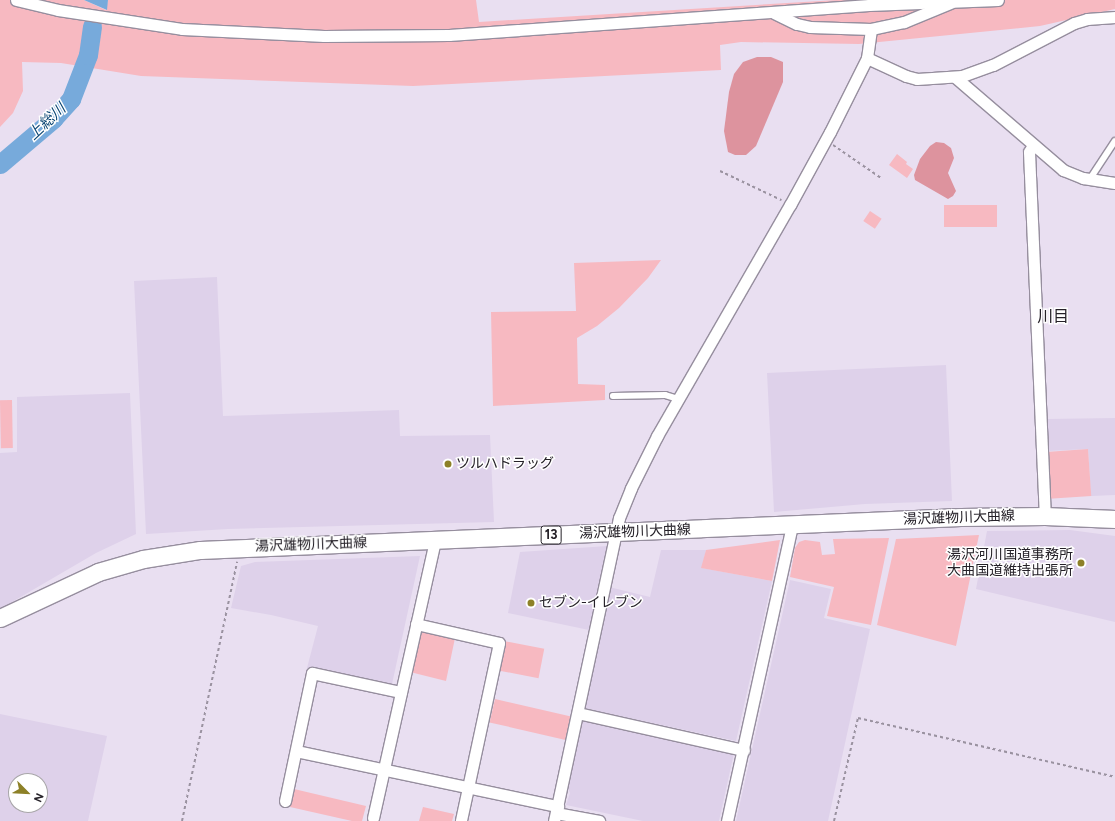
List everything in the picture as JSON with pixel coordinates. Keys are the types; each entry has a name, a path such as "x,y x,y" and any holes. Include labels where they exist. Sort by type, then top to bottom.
{"main road":[{"name":"湯沢雄物川大曲線","path":"0,618 98,572 136,561 200,550 240,547 960,517 1045,516 1115,519"}],"street":[{"path":"16,0 58,10 182,29 324,36 449,35 773,12 998,0"},
{"path":"773,12 797,24 810,27 871,29 904,22 940,9 952,2"},
{"path":"867,58 906,76 917,79 962,76 993,65 1074,23 1087,19 1115,17"},
{"path":"556,813 619,518 631,488 657,436 790,205 825,140 867,58 871,29"},
{"path":"955,77 1063,170 1089,179 1115,184"},
{"path":"1033,145 1029,152 1045,516"},
{"path":"727,821 744,750 792,525"},
{"path":"373,818 435,540"},
{"path":"416,624 499,643 461,821"},
{"path":"285,801 312,673 401,692"},
{"path":"578,713 744,750"},
{"path":"296,751 468,788 556,813 599,821"}],"lane":[{"path":"1089,179 1115,141"},
{"path":"613,396 666,395 678,399"}],"path":[{"path":"825,140 881,178"},
{"path":"720,171 790,205"},
{"path":"182,821 240,547"},
{"path":"834,821 858,718 1115,777"}],"shaded area":[{"path":"0,0 84,0 106,10 108,0 476,0 479,22 837,0 1115,0 1115,9 1040,26 859,44 741,42 720,45 721,70 413,86 141,76 61,63 22,62 23,91 13,113 0,127"},
{"path":"757,57 771,57 783,62 783,82 756,146 746,155 735,155 728,152 724,131 729,92 734,74 743,62"},
{"path":"936,142 944,143 951,148 954,158 948,173 956,191 953,196 948,199 915,180 914,175 920,159 930,146"},
{"path":"897,154 913,169 907,178 889,165"},
{"path":"944,205 997,205 997,227 944,227"},
{"path":"870,211 882,219 875,229 863,221"},
{"path":"661,260 648,278 619,308 597,326 577,338 578,384 605,385 605,400 493,406 491,312 576,311 574,263"},
{"path":"217,277 223,416 399,410 400,436 490,435 494,522 228,529 146,534 134,281"},
{"path":"946,365 952,501 865,504 774,512 767,373"},
{"path":"130,393 136,534 96,553 0,609 0,453 17,452 17,397"},
{"path":"0,400 12,400 13,448 1,448"},
{"path":"1115,418 1115,495 1091,496 1088,449 1046,451 1047,419"},
{"path":"1088,449 1091,496 1049,499 1046,452"},
{"path":"1070,530 1115,536 1115,622 976,589 987,531"},
{"path":"979,535 956,646 877,625 896,539"},
{"path":"889,538 871,625 827,616 834,587 790,577 795,548 799,542 805,540 820,542 822,555 835,554 833,539"},
{"path":"780,540 772,581 701,568 706,550"},
{"path":"607,546 589,630 508,613 520,552"},
{"path":"661,550 706,550 702,568 772,581 736,741 583,708 609,587 650,597"},
{"path":"420,556 392,684 390,686 307,668 318,626 271,615 231,608 241,566 255,562"},
{"path":"790,580 831,589 824,618 870,629 828,821 736,821"},
{"path":"424,631 455,638 446,681 410,672 419,637"},
{"path":"504,641 544,649 539,678 498,670"},
{"path":"495,699 571,717 566,740 490,722"},
{"path":"0,714 107,736 88,821 0,821"},
{"path":"581,720 734,753 719,821 643,821 566,805 570,793 566,783"},
{"path":"294,789 366,806 362,821 352,821 290,807"},
{"path":"423,807 454,814 452,821 419,821"}],"water":[{"path":"84,0 108,0 107,10"}],"waterway":[{"name":"上総川","path":"0,164 53,119 71,99 88,55 92,26"}],"place":[{"name":"ツルハドラッグ","path":"448,464"},
{"name":"湯沢河川国道事務所 大曲国道維持出張所","path":"1081,563"},
{"name":"セブン-イレブン","path":"531,603"}],"district":[{"name":"川目","path":"1053,317"}]}
